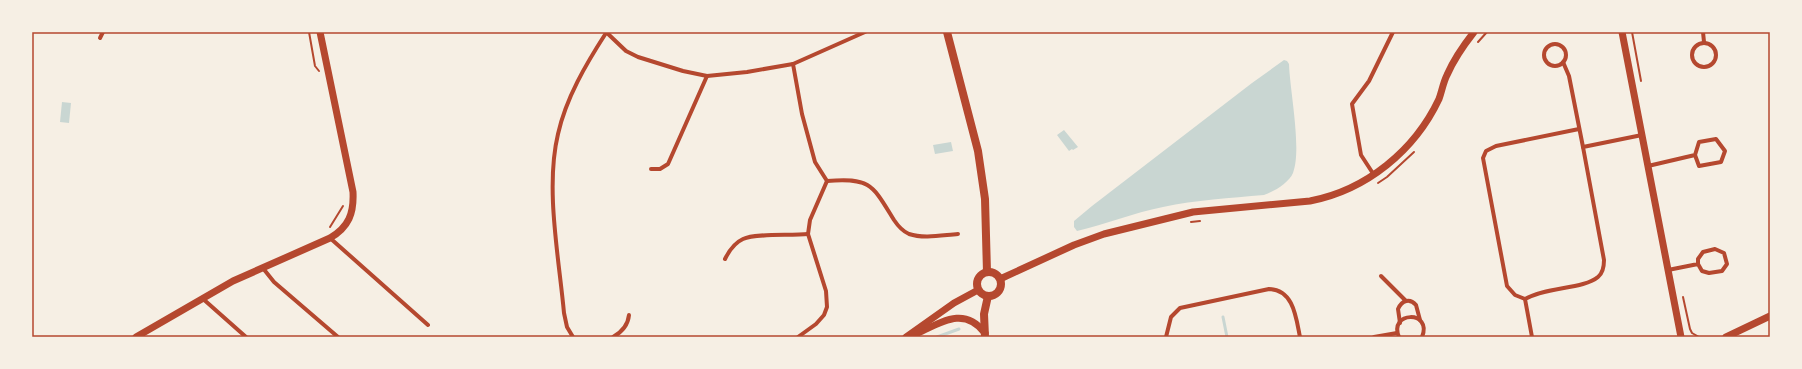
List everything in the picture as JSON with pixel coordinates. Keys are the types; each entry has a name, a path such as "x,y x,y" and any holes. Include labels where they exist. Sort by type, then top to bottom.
{"main road":[{"path":"947,32 978,150 985,199 987,272"},
{"path":"987,272 995,273 1000,279 1001,286 994,295 988,296 978,290 978,279 982,274 987,272"},
{"path":"985,335 984,314 988,296"}],"street":[{"path":"100,38 103,32"},
{"path":"136,337 202,298 262,267 340,233 349,221 353,205 353,192 320,32"},
{"path":"573,337 567,327 564,313 555,216 554,168 558,134 569,100 594,51 606,32 626,51 638,58 683,71 707,76 747,72 793,64 865,32"},
{"path":"1374,175 1361,155 1352,104 1370,81 1393,32"},
{"path":"1000,279 1060,251 1104,234 1193,212 1288,203 1329,197 1354,187 1374,175 1409,145 1427,121 1439,98 1446,76 1459,51 1474,32"},
{"path":"1622,32 1681,337"},
{"path":"1703,32 1704,42"},
{"path":"1704,42 1712,45 1716,52 1716,56 1712,64 1703,67 1694,62 1691,54 1696,44 1704,42"},
{"path":"1564,62 1557,66 1547,63 1544,56 1546,49 1552,45 1560,46 1566,55 1564,62 1569,76 1604,260 1602,272 1597,278 1590,282 1543,292 1526,299 1515,295 1507,286 1488,185 1484,155 1486,151 1496,146 1579,129"},
{"path":"793,64 802,114 815,162 827,180"},
{"path":"651,169 660,170 668,164 707,76"},
{"path":"1583,147 1642,135"},
{"path":"1716,139 1724,151 1721,162 1700,166 1695,155 1699,142 1716,139"},
{"path":"1648,166 1695,155"},
{"path":"798,337 816,324 824,315 827,307 826,291 808,234 810,220 827,180"},
{"path":"827,180 858,181 871,186 899,227 908,234 926,236 958,234"},
{"path":"725,259 730,250 738,242 748,237 808,234"},
{"path":"330,238 428,324"},
{"path":"1715,249 1724,253 1727,264 1722,271 1709,273 1702,271 1698,264 1698,259 1703,252 1715,249"},
{"path":"1668,270 1698,264"},
{"path":"262,267 274,282 338,337"},
{"path":"1381,276 1406,301 1410,301 1416,305 1420,321 1424,329 1423,336"},
{"path":"1166,337 1171,317 1180,308 1269,289 1282,293 1293,305 1300,337"},
{"path":"906,337 954,304 978,290"},
{"path":"202,298 246,337"},
{"path":"1526,299 1532,337"},
{"path":"1374,337 1398,335 1400,322 1398,309 1402,302 1406,301"},
{"path":"613,337 623,329 629,315"},
{"path":"1726,337 1770,316"},
{"path":"1400,322 1408,317 1417,318 1420,321"},
{"path":"909,337 937,324 960,318 972,320 985,335"}],"path":[{"path":"309,32 315,66 322,74"},
{"path":"327,230 332,225 344,205"},
{"path":"1186,223 1201,221"}],"shaded area":[{"path":"1284,60 1289,64 1295,120 1296,150 1293,173 1284,184 1272,192 1264,195 1188,203 1152,209 1077,231 1074,227 1074,221 1092,206"},
{"path":"62,102 71,103 69,123 60,122"},
{"path":"1064,130 1078,147 1069,151 1057,135"},
{"path":"951,142 953,151 935,154 933,145"}],"waterway":[{"path":"1223,317 1227,337"},
{"path":"937,337 959,329"}]}
